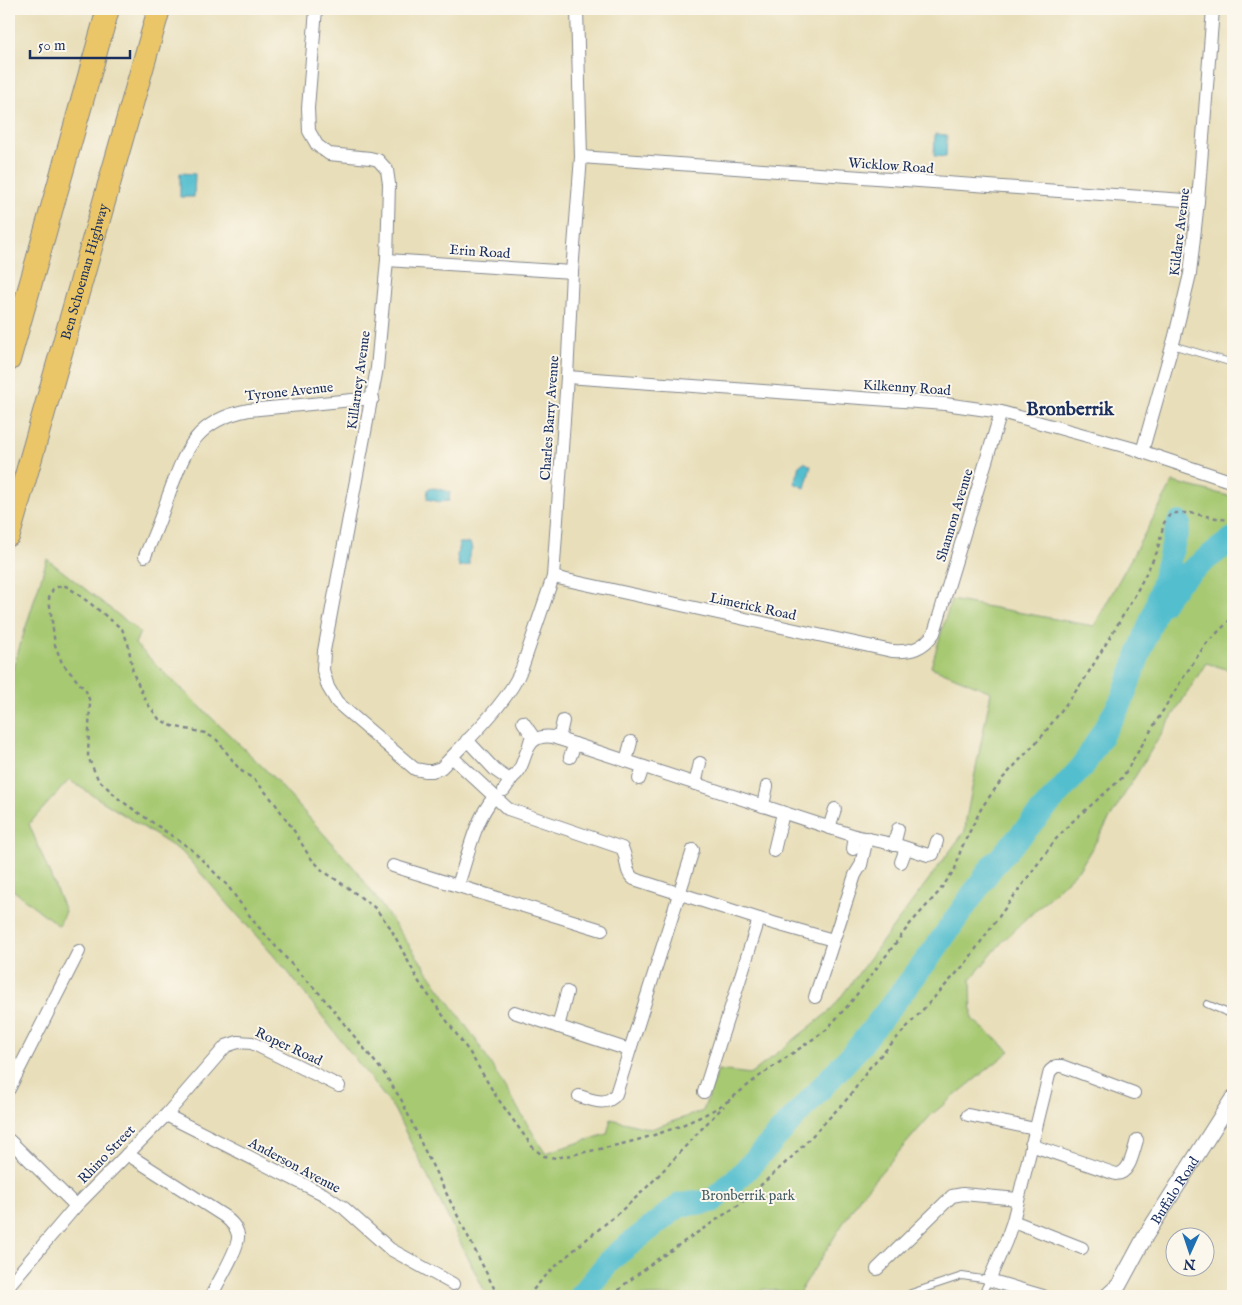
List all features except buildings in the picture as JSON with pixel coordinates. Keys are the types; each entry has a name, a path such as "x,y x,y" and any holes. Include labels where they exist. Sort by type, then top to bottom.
{"highway":[{"path":"9,360 108,9"},
{"name":"Ben Schoeman Highway","path":"9,535 159,9"}],"street":[{"name":"Killarney Avenue","path":"316,9 308,108 309,131 317,146 330,154 378,160 387,170 389,184 387,260 377,368 324,651 323,670 328,687 337,702 415,769"},
{"name":"Charles Barry Avenue","path":"415,769 437,770 509,694 517,680 553,577 581,157 577,9"},
{"name":"Kildare Avenue","path":"1142,452 1190,274 1198,201 1213,9"},
{"name":"Wicklow Road","path":"581,157 1198,201"},
{"name":"Erin Road","path":"387,260 572,272"},
{"name":"Kilkenny Road","path":"567,377 945,404 1001,412 1142,452 1233,482"},
{"name":"Tyrone Avenue","path":"146,556 186,452 199,434 213,422 232,413 249,410 372,398"},
{"name":"Shannon Avenue","path":"936,627 1001,412"},
{"name":"Limerick Road","path":"553,577 892,651 905,652 918,648 930,638 936,627"},
{"path":"559,739 563,721"},
{"path":"458,885 486,806 500,797 520,765 529,745 532,735 523,722"},
{"path":"529,745 533,740 548,736 559,739 626,761 641,773 695,784 708,795 772,812 798,824 829,828 928,855 933,854 937,841"},
{"path":"467,740 495,770 508,779 513,777"},
{"path":"626,761 631,742"},
{"path":"570,757 575,744"},
{"path":"452,756 500,797 508,809 622,848 627,857 630,876 634,879 759,919 833,940"},
{"path":"695,784 700,763"},
{"path":"767,786 772,812 774,851"},
{"path":"829,828 835,809"},
{"path":"898,829 901,862"},
{"path":"853,850 861,837"},
{"path":"815,998 855,875 861,865 861,837"},
{"path":"579,1096 608,1102 616,1094 678,894 694,850"},
{"path":"393,866 602,930"},
{"path":"704,1092 759,919"},
{"path":"9,1089 79,951"},
{"path":"558,1027 568,992"},
{"path":"514,1012 629,1050"},
{"name":"Roper Road","path":"226,1046 238,1042 252,1043 340,1086"},
{"name":"Rhino Street","path":"9,1285 76,1206 166,1115 226,1046"},
{"path":"1038,1295 989,1280 1013,1221 1050,1071 1056,1066 1062,1066 1134,1093"},
{"name":"Buffalo Road","path":"1107,1296 1118,1290 1146,1235 1233,1098"},
{"name":"Anderson Avenue","path":"166,1115 323,1194 344,1208 390,1249 453,1284"},
{"path":"968,1115 1035,1129"},
{"path":"9,1140 76,1206"},
{"path":"1031,1146 1111,1173 1120,1174 1126,1169 1137,1140"},
{"path":"128,1154 224,1216 236,1229 238,1235 236,1248 211,1296"},
{"path":"877,1269 952,1196 963,1194 1018,1199"},
{"path":"1013,1221 1082,1248"}],"lane":[{"path":"1172,345 1233,363"},
{"path":"1207,1004 1233,1014"},
{"path":"906,1296 962,1276 989,1280 981,1296"}],"path":[{"path":"498,1296 402,1101 384,1073 320,994 255,923 227,885 191,849 120,800 98,779 88,757 90,702 86,690 62,663 55,646 49,598 53,589 62,585 68,587 122,629 128,643 133,673 147,703 159,719 172,726 205,733 217,740 240,770 254,780 274,802 309,856 322,871 375,908 390,927 419,982 470,1053 496,1096 534,1149 544,1156 556,1158 655,1135 688,1124 707,1115 826,1030 851,1002 910,924 955,869 961,849 982,807 1002,778 1042,735 1084,680 1133,599 1157,552 1164,523 1168,516 1190,513 1233,521"},
{"path":"613,1296 625,1284 655,1261 740,1204 793,1156 850,1096 870,1067 965,964 1056,839 1072,822 1122,778 1181,681 1206,645 1233,617"},
{"path":"528,1296 539,1282 569,1254 641,1193 728,1101"}],"green space":[{"name":"Bronberrik park","path":"1173,482 1233,497 1233,671 1206,663 1080,868 1003,941 971,979 972,1019 1010,1051 931,1115 861,1195 799,1293 763,1289 759,1296 487,1296 394,1109 288,972 182,852 69,780 29,824 65,911 59,926 9,887 9,681 47,559 140,632 135,644 270,774 357,871 476,1040 545,1153 607,1134 611,1119 651,1129 703,1111 718,1070 751,1074 831,1010 965,831 991,692 931,667 951,600 1094,626"}],"water":[{"path":"935,134 947,135 946,157 934,156"},
{"path":"180,173 195,174 194,197 180,197"},
{"path":"804,462 811,466 805,488 794,483 799,471 798,467"},
{"path":"434,488 450,492 449,501 440,502 427,499 428,489"},
{"path":"459,543 470,543 472,549 469,555 469,565 459,567 457,556"}],"waterway":[{"path":"581,1296 612,1258 680,1205 712,1201 741,1175 858,1048 930,956 992,867 1083,766 1121,702 1155,611 1179,523"},
{"path":"1161,604 1179,581 1233,539"}],"district":[{"name":"Bronberrik","path":"1070,408"}]}
